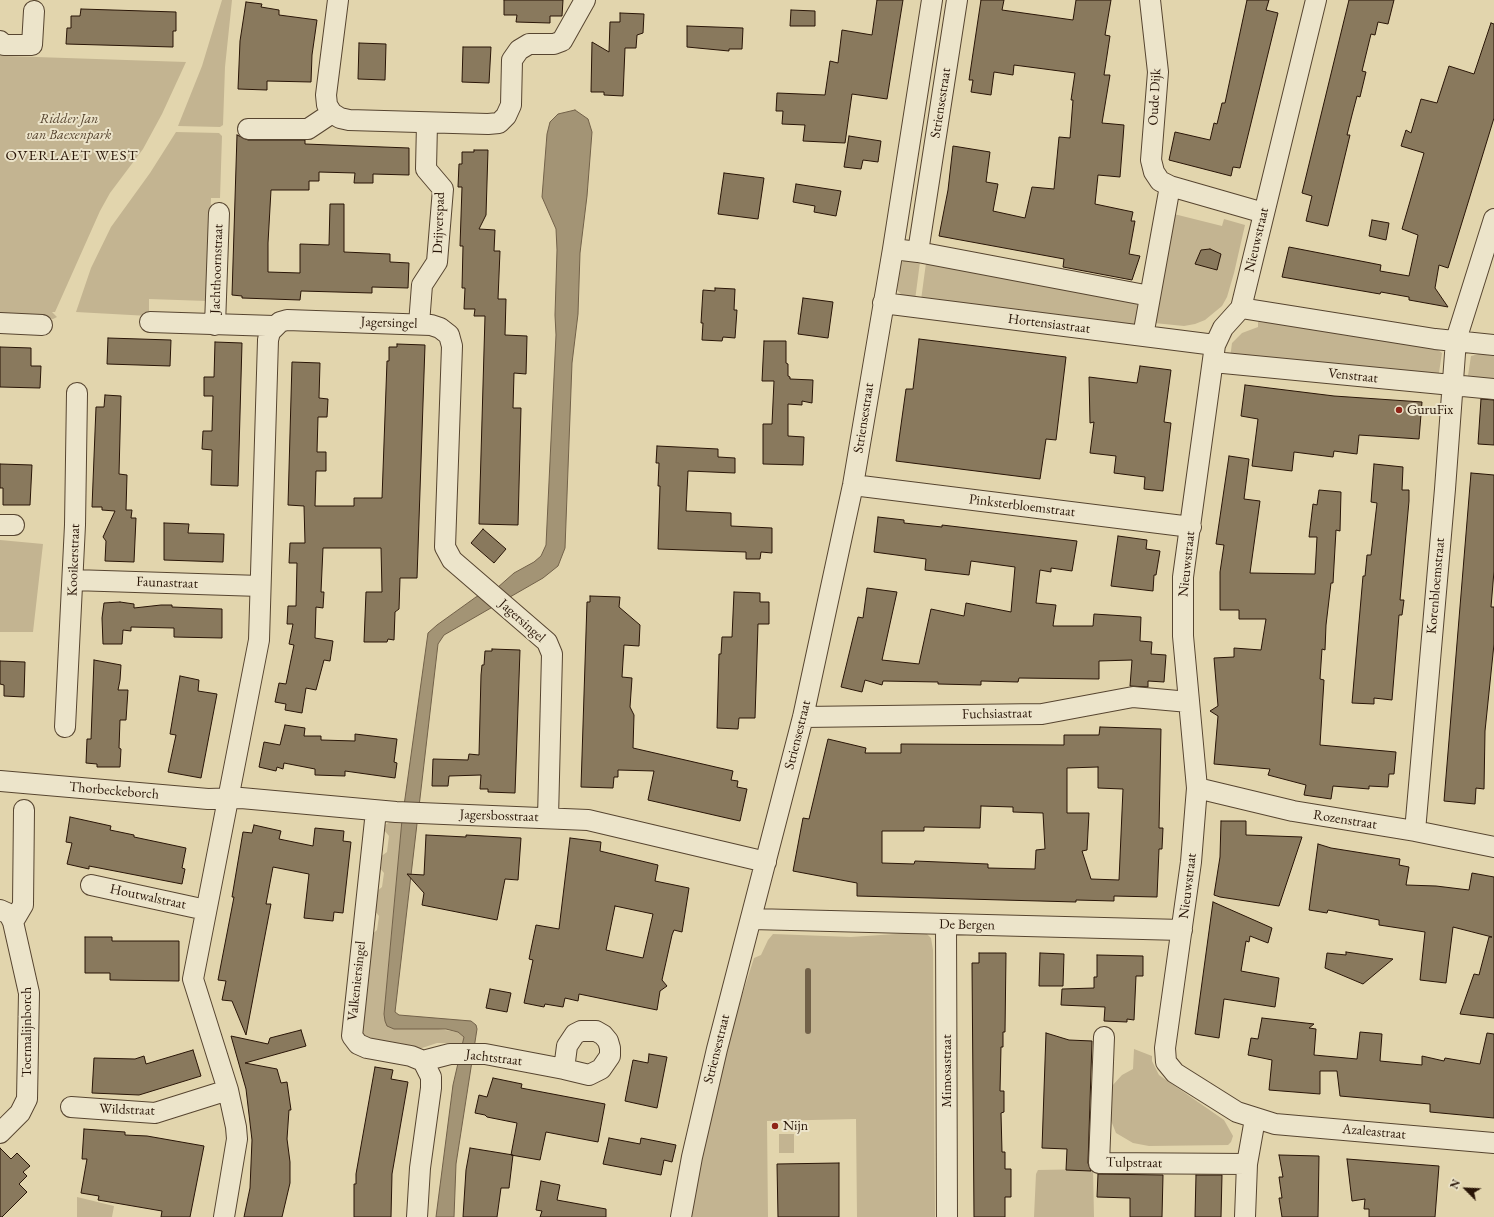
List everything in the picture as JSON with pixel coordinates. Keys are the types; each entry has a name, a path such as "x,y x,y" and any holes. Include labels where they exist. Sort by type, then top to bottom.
{"street":[{"path":"338,0 326,95 327,105 332,113 340,118 349,120 488,124 499,123 506,116 511,105 512,60 519,50 529,44 554,44 562,41 585,0"},
{"name":"Striensestraat","path":"681,1217 692,1157 717,1049 752,919 803,717 853,485 893,249 932,0"},
{"name":"Striensestraat","path":"918,252 957,0"},
{"name":"Oude Dijk","path":"1150,0 1158,72 1151,160 1154,172 1160,181 1170,186 1264,212"},
{"name":"Nieuwstraat","path":"1255,1119 1237,1112 1175,1073 1166,1062 1165,1048 1192,862 1197,788 1183,636 1183,577 1214,354 1223,328 1241,308 1316,0"},
{"path":"0,41 4,45 32,45 34,11"},
{"path":"248,129 308,129 332,113"},
{"name":"Drijverspad","path":"419,324 422,285 437,262 443,189 426,169 427,123"},
{"path":"1143,336 1170,186"},
{"name":"Jachthoornstraat","path":"215,325 219,213"},
{"name":"Korenbloemstraat","path":"1415,831 1456,340 1494,219"},
{"path":"893,249 918,252 1150,296"},
{"name":"Hortensiastraat","path":"883,303 1143,336 1214,354"},
{"path":"1241,308 1435,339 1494,345"},
{"name":"Jagersingel","path":"274,326 287,320 419,324 431,325 440,328 449,335 452,346 445,547 452,560 547,642 552,654 548,818"},
{"name":"Jachthoornstraat","path":"150,322 274,326"},
{"path":"0,323 42,325"},
{"path":"224,1217 237,1139 228,1090 193,980 259,640 268,340 270,332 274,326"},
{"name":"Venstraat","path":"1214,354 1452,386 1494,389"},
{"name":"Kooikerstraat","path":"65,727 73,580 77,393"},
{"name":"Pinksterbloemstraat","path":"853,485 1191,527"},
{"name":"Faunastraat","path":"73,580 260,586"},
{"name":"Fuchsiastraat","path":"803,717 1042,714 1133,698 1189,702"},
{"name":"Thorbeckeborch","path":"0,781 208,799 228,798"},
{"name":"Rozenstraat","path":"1197,788 1293,811 1415,831 1494,847"},
{"name":"Jagersbosstraat","path":"228,798 376,811 588,820 766,862"},
{"name":"Toermalijnborch","path":"0,1133 20,1113 27,1099 29,993 8,916 23,905 24,810"},
{"name":"Valkeniersingel","path":"376,811 352,1036 358,1044 367,1048 411,1056 423,1061"},
{"name":"Houtwalstraat","path":"91,885 206,910"},
{"name":"De Bergen","path":"752,919 1182,930"},
{"name":"Mimosastraat","path":"946,924 947,1217"},
{"name":"Tulpstraat","path":"1104,1037 1099,1163 1247,1164"},
{"name":"Jachtstraat","path":"423,1061 450,1054 485,1054 564,1069"},
{"path":"417,1217 420,1168 431,1088 431,1077 423,1061"},
{"name":"Wildstraat","path":"71,1107 155,1113 228,1090"},
{"path":"1245,1217 1247,1164 1255,1119"},
{"name":"Azaleastraat","path":"1255,1119 1274,1124 1494,1143"}],"green space":[{"path":"222,0 232,0 225,67 223,125 220,127 178,126 202,66"},
{"name":"Ridder Jan van Baexenpark","path":"0,51 6,56 186,62 162,114 143,149 110,193 100,211 55,312 52,312 57,317 53,319 14,317 11,313 0,313"},
{"path":"176,132 219,133 222,136 220,198 211,198 207,301 149,299 149,316 76,312 91,268 111,227 150,173"},
{"path":"1174,214 1222,226 1224,219 1245,225 1234,273 1227,297 1222,306 1205,320 1184,326 1154,323"},
{"path":"906,259 920,262 915,300 903,296 897,290 901,263"},
{"path":"926,263 1140,302 1136,326 921,300"},
{"path":"1258,322 1275,323 1435,348 1442,353 1438,379 1230,358 1232,343 1242,333 1258,327"},
{"path":"1479,354 1494,356 1494,386 1467,382 1471,356"},
{"path":"0,540 43,544 33,632 0,632"},
{"path":"393,820 402,820 384,1014 385,1021 458,1032 464,1037 463,1043 437,1043 419,1049 369,1040 363,1037 360,1023 370,936 377,930 379,916 374,910 376,892 382,887 384,873 379,867 380,857 387,852 389,836 384,830 385,825"},
{"path":"925,932 931,938 933,950 935,1217 857,1217 856,1119 767,1121 768,1217 689,1217 729,1036 754,958 761,955 768,940 773,934 851,937"},
{"path":"1134,1049 1152,1056 1152,1061 1159,1075 1224,1120 1233,1136 1231,1142 1228,1145 1149,1146 1133,1143 1116,1133 1108,1113 1108,1096 1112,1086 1122,1075 1133,1069"},
{"path":"779,1134 794,1134 794,1153 779,1153"},
{"path":"1093,1169 1094,1217 1034,1217 1036,1174 1038,1170"},
{"path":"77,1197 114,1206 112,1217 77,1217"}],"shaded area":[{"path":"575,110 588,119 592,132 587,196 580,253 578,314 572,363 565,548 558,566 543,578 444,635 438,644 395,1012 399,1015 471,1021 476,1025 477,1029 456,1164 454,1217 436,1217 453,1085 464,1037 458,1032 446,1029 394,1029 387,1026 385,1021 384,1014 402,820 428,633 476,597 497,588 514,573 534,562 541,556 546,545 556,335 555,315 557,250 556,229 542,197 547,134 550,122 558,114"}],"building":[{"path":"504,0 563,0 562,16 550,16 550,23 516,22 517,15 504,15"},
{"path":"877,0 903,0 887,99 852,94 845,143 803,141 805,125 782,124 783,111 776,111 777,93 825,95 830,61 838,63 842,30 872,35"},
{"path":"981,0 1004,0 1002,10 1073,20 1076,0 1111,0 1105,35 1110,36 1104,75 1110,75 1102,123 1124,125 1123,139 1120,177 1098,175 1095,204 1133,212 1131,221 1135,221 1129,254 1140,256 1132,280 1063,267 1064,259 939,236 948,190 953,146 990,152 986,182 998,184 993,211 1025,218 1032,187 1054,189 1059,137 1070,138 1073,100 1071,100 1075,73 1014,65 1013,75 994,72 991,95 971,92 973,80 969,80"},
{"path":"1247,0 1269,0 1266,10 1278,13 1240,168 1233,167 1231,176 1169,160 1175,132 1210,140 1214,123 1217,124 1222,103 1225,103"},
{"path":"1349,0 1394,0 1388,24 1378,22 1375,35 1371,34 1362,71 1366,72 1360,97 1357,96 1347,135 1350,135 1328,226 1306,221 1312,196 1302,193"},
{"path":"246,2 262,4 261,7 279,10 279,15 317,20 312,55 311,82 267,81 267,90 238,89 240,41"},
{"path":"81,9 176,12 176,31 173,31 173,47 66,44 67,28 71,28 71,16 80,16"},
{"path":"791,10 815,11 815,26 790,26"},
{"path":"620,13 644,14 643,33 637,35 636,48 625,48 623,96 604,95 604,92 591,92 592,42 609,52 610,22 620,22"},
{"path":"1491,23 1494,24 1494,118 1448,268 1439,265 1435,288 1448,307 1409,300 1409,297 1381,292 1380,294 1282,277 1289,247 1381,265 1380,271 1409,276 1418,235 1402,229 1424,153 1401,146 1406,130 1411,133 1421,99 1437,103 1449,66 1474,74"},
{"path":"687,26 743,28 742,49 729,49 729,51 687,47"},
{"path":"359,43 386,44 385,80 358,79"},
{"path":"463,47 491,47 489,83 462,82"},
{"path":"237,135 248,140 305,140 305,144 409,148 409,175 373,174 373,183 354,183 355,173 319,172 319,181 309,181 309,190 271,190 268,243 268,272 300,273 300,244 329,245 330,204 344,204 344,252 390,254 390,262 409,263 408,288 372,287 372,293 301,291 300,300 242,298 242,296 232,295"},
{"path":"849,136 881,141 878,162 863,160 861,169 844,167"},
{"path":"474,150 488,150 486,215 479,229 495,230 494,251 500,251 498,299 506,299 505,335 527,336 526,374 514,373 513,408 521,408 518,525 479,524 485,316 474,316 475,309 464,309 465,288 462,288 463,246 460,246 462,187 458,187 459,164 462,164 462,152 474,152"},
{"path":"724,173 764,178 758,219 718,214"},
{"path":"796,184 841,191 836,216 814,212 815,206 793,202"},
{"path":"1372,220 1389,223 1386,240 1369,236"},
{"path":"1210,249 1221,254 1217,270 1195,264 1201,250"},
{"path":"715,288 735,289 734,310 737,310 735,338 723,337 722,341 702,340 703,323 701,323 703,290 715,291"},
{"path":"803,298 833,302 828,338 798,334"},
{"path":"108,338 171,340 170,366 107,364"},
{"path":"919,339 1066,357 1056,440 1046,439 1040,479 896,461 906,389 913,389"},
{"path":"764,341 786,341 786,363 788,364 788,376 790,379 813,380 812,403 802,401 802,405 788,404 788,436 804,437 803,465 763,464 763,424 772,424 774,381 762,381"},
{"path":"215,342 242,343 238,486 211,485 212,450 202,449 203,431 212,431 213,396 204,396 204,377 214,377"},
{"path":"397,344 425,345 417,578 400,578 399,609 395,612 394,640 388,639 387,642 364,642 366,592 382,592 381,548 323,548 321,592 324,592 323,608 316,607 315,638 333,641 330,661 324,660 316,690 306,688 302,713 285,710 286,704 275,702 279,683 286,684 294,645 289,644 293,624 287,624 288,606 296,606 297,563 289,563 290,543 305,543 304,506 288,505 292,362 320,363 319,398 328,399 327,417 318,417 317,452 326,452 326,471 316,471 315,506 354,506 354,498 382,498 387,361 389,361 389,347 397,347"},
{"path":"0,347 31,348 31,366 41,366 40,388 0,387"},
{"path":"1140,366 1171,370 1164,422 1171,423 1163,491 1144,489 1145,477 1114,473 1116,456 1090,453 1094,422 1090,423 1089,377 1137,383"},
{"path":"1245,385 1334,396 1422,402 1419,439 1359,435 1357,454 1334,451 1333,457 1294,452 1292,471 1252,466 1258,419 1241,416"},
{"path":"105,395 121,396 119,474 127,475 126,510 132,510 131,518 136,518 134,562 105,561 106,541 103,537 115,511 102,510 102,507 92,507 96,407 104,407"},
{"path":"1481,399 1494,400 1494,445 1478,444"},
{"path":"657,446 718,449 718,457 735,458 735,473 688,471 686,511 731,513 731,526 772,528 772,553 761,552 760,559 746,559 746,552 658,549 660,486 658,486 659,463 656,463"},
{"path":"1229,456 1249,459 1244,499 1260,501 1250,573 1315,574 1317,537 1309,537 1313,504 1317,505 1319,490 1341,492 1340,531 1336,530 1333,583 1331,583 1326,625 1325,650 1322,649 1320,679 1324,680 1320,745 1396,752 1394,774 1389,774 1388,787 1369,786 1369,789 1333,786 1331,799 1304,795 1306,785 1268,775 1270,769 1214,764 1218,716 1210,711 1218,706 1214,658 1234,657 1234,648 1261,650 1266,619 1239,619 1239,610 1220,610 1220,572 1224,545 1216,544"},
{"path":"0,464 32,465 30,505 3,505 3,488 0,488"},
{"path":"1374,464 1403,467 1402,490 1409,490 1400,600 1404,600 1402,615 1399,615 1392,700 1374,698 1374,704 1352,703 1363,576 1365,576 1367,555 1371,555 1377,503 1371,502"},
{"path":"1471,473 1494,475 1494,571 1491,607 1494,607 1494,644 1485,731 1484,789 1476,788 1475,804 1444,801"},
{"path":"878,517 904,520 904,523 942,527 942,525 1077,541 1072,571 1051,568 1051,572 1040,570 1036,603 1056,605 1053,626 1093,626 1094,614 1141,617 1140,641 1152,642 1151,654 1166,655 1164,682 1148,681 1148,687 1130,686 1132,660 1099,661 1099,679 1019,678 1018,682 981,681 981,685 938,684 938,682 883,681 882,685 865,680 862,692 841,687 858,617 863,618 867,588 897,592 882,660 919,664 931,609 964,616 966,603 1011,612 1015,567 971,561 969,575 925,570 926,559 874,552"},
{"path":"164,523 189,524 188,533 224,534 223,562 164,560"},
{"path":"483,529 506,549 494,563 471,543"},
{"path":"1118,536 1147,540 1146,549 1160,551 1156,575 1154,575 1153,591 1111,586"},
{"path":"734,592 760,593 760,602 769,602 769,624 758,624 755,718 739,718 738,729 717,728 719,654 721,654 722,637 732,637"},
{"path":"590,596 620,597 619,607 640,625 639,646 624,645 622,677 632,678 630,707 634,715 633,748 733,771 731,780 738,781 737,787 747,789 740,821 648,800 654,771 618,770 618,777 614,777 613,788 581,787 587,602 590,602"},
{"path":"120,602 134,604 134,608 172,605 172,607 222,609 222,638 174,637 174,628 131,627 131,631 123,630 122,644 103,644 102,618 104,603"},
{"path":"492,649 520,650 515,793 488,792 488,789 480,789 481,775 449,776 448,786 432,786 433,759 468,760 469,754 479,755 482,665 484,665 485,651 492,651"},
{"path":"94,660 121,665 118,690 128,690 126,720 120,720 120,767 97,767 97,764 86,763 87,739 91,739"},
{"path":"0,661 25,662 24,697 4,696 4,685 0,684"},
{"path":"180,676 199,680 198,691 217,694 201,778 168,772 176,735 170,734"},
{"path":"285,725 305,728 304,736 321,736 321,740 355,741 355,734 397,739 394,762 397,763 395,778 345,771 345,776 315,775 315,769 284,763 283,769 277,767 276,771 259,767 264,742 280,745"},
{"path":"1100,727 1161,729 1159,828 1163,828 1162,849 1159,849 1157,897 1114,896 1114,901 1076,900 1076,902 857,896 857,883 793,871 803,818 809,819 828,739 866,748 865,753 901,753 901,744 1064,745 1064,735 1099,735","holes":["1098,767 1098,788 1123,789 1119,880 1091,879 1082,851 1087,850 1089,813 1067,813 1067,768","981,806 1013,807 1013,812 1043,813 1045,849 1036,850 1035,869 988,868 988,864 915,861 914,864 882,863 882,831 924,831 924,827 980,828"]},
{"path":"70,817 111,826 110,830 134,835 134,837 186,848 182,868 185,869 182,884 89,866 89,869 67,864 72,843 66,842"},
{"path":"1221,821 1246,821 1246,835 1302,837 1279,906 1214,895 1220,857"},
{"path":"254,825 281,831 279,839 313,846 315,828 344,831 343,841 351,842 343,913 334,912 333,921 304,918 309,874 273,867 266,904 271,904 246,1035 232,1001 222,1000 226,981 218,980 234,897 232,897 243,832 252,833"},
{"path":"426,835 466,837 466,835 521,838 518,880 505,879 497,920 422,905 424,893 407,874 424,875"},
{"path":"570,838 601,842 600,851 658,865 655,881 689,888 682,932 674,930 672,935 662,980 667,986 660,991 657,1010 579,994 578,1001 565,998 563,1007 545,1004 544,1007 524,1003 533,960 529,959 536,925 559,929","holes":["615,906 653,914 643,958 606,950"]},
{"path":"1318,844 1331,848 1400,859 1399,865 1409,867 1406,885 1436,886 1469,890 1472,873 1494,877 1494,1018 1460,1014 1474,974 1479,975 1489,937 1492,937 1453,927 1446,983 1420,980 1425,932 1379,925 1379,920 1328,910 1327,913 1309,910"},
{"path":"1213,902 1272,928 1268,943 1250,936 1249,942 1246,941 1241,971 1279,978 1275,1007 1224,999 1219,1038 1195,1034"},
{"path":"85,937 112,937 112,941 179,941 179,981 110,980 110,973 85,973"},
{"path":"1346,952 1393,959 1363,984 1325,968 1327,953 1346,955"},
{"path":"979,953 1006,953 1005,1032 1003,1032 1003,1047 1001,1047 1000,1091 1004,1091 1004,1112 1001,1113 1002,1152 1005,1152 1005,1169 1011,1169 1011,1197 1005,1197 1005,1217 974,1217 972,963 979,963"},
{"path":"1040,953 1064,954 1063,986 1039,986"},
{"path":"1097,955 1143,956 1143,976 1136,976 1134,1020 1127,1019 1127,1022 1104,1021 1105,1007 1061,1005 1062,989 1094,988 1094,977 1097,977"},
{"path":"490,989 511,993 507,1012 486,1008"},
{"path":"1262,1018 1314,1024 1309,1028 1316,1029 1314,1055 1357,1059 1360,1032 1382,1034 1380,1061 1422,1065 1422,1056 1444,1061 1445,1058 1480,1064 1487,1033 1494,1034 1494,1118 1430,1112 1430,1104 1340,1096 1337,1071 1320,1071 1320,1094 1269,1090 1272,1060 1248,1055 1251,1038 1258,1039"},
{"path":"301,1030 306,1046 245,1063 277,1069 281,1083 287,1082 291,1110 289,1110 287,1139 290,1162 290,1183 282,1217 244,1217 250,1188 252,1140 246,1089 231,1036 268,1044 270,1038"},
{"path":"1046,1033 1069,1040 1092,1041 1088,1163 1091,1171 1066,1170 1067,1149 1042,1148"},
{"path":"193,1050 201,1076 139,1095 92,1093 94,1058 135,1059 144,1056 146,1064"},
{"path":"649,1054 667,1057 657,1108 625,1101 633,1060 648,1063"},
{"path":"375,1067 393,1070 391,1079 408,1082 392,1174 391,1217 354,1217 354,1184 356,1184 356,1174"},
{"path":"493,1078 522,1084 521,1088 605,1104 598,1142 546,1132 540,1160 511,1155 517,1123 475,1113 479,1095 487,1097"},
{"path":"84,1129 125,1132 125,1135 147,1136 204,1146 190,1217 161,1217 162,1211 98,1200 99,1196 81,1193 87,1159 82,1159"},
{"path":"609,1138 640,1144 641,1138 676,1145 672,1162 664,1160 661,1175 603,1164"},
{"path":"0,1148 11,1159 17,1153 30,1166 23,1172 27,1176 19,1184 27,1192 2,1217 0,1217"},
{"path":"470,1148 513,1155 509,1188 501,1188 497,1217 463,1217 466,1170"},
{"path":"1279,1155 1319,1156 1318,1217 1282,1217 1279,1198 1282,1198 1279,1177 1283,1177"},
{"path":"1347,1159 1439,1166 1435,1217 1369,1217 1369,1209 1364,1209 1365,1199 1352,1201"},
{"path":"839,1163 839,1217 778,1217 777,1164"},
{"path":"1098,1174 1163,1175 1162,1217 1130,1217 1130,1198 1097,1197"},
{"path":"1196,1175 1222,1175 1221,1217 1195,1217"},
{"path":"541,1181 560,1185 557,1200 606,1209 606,1217 540,1217 542,1211 536,1210"}],"waterway":[{"path":"808,971 808,1031"}],"place":[{"name":"GuruFix","path":"1399,410"},
{"name":"Nijn","path":"775,1126"}],"district":[{"name":"OVERLAET WEST","path":"72,156"}]}
